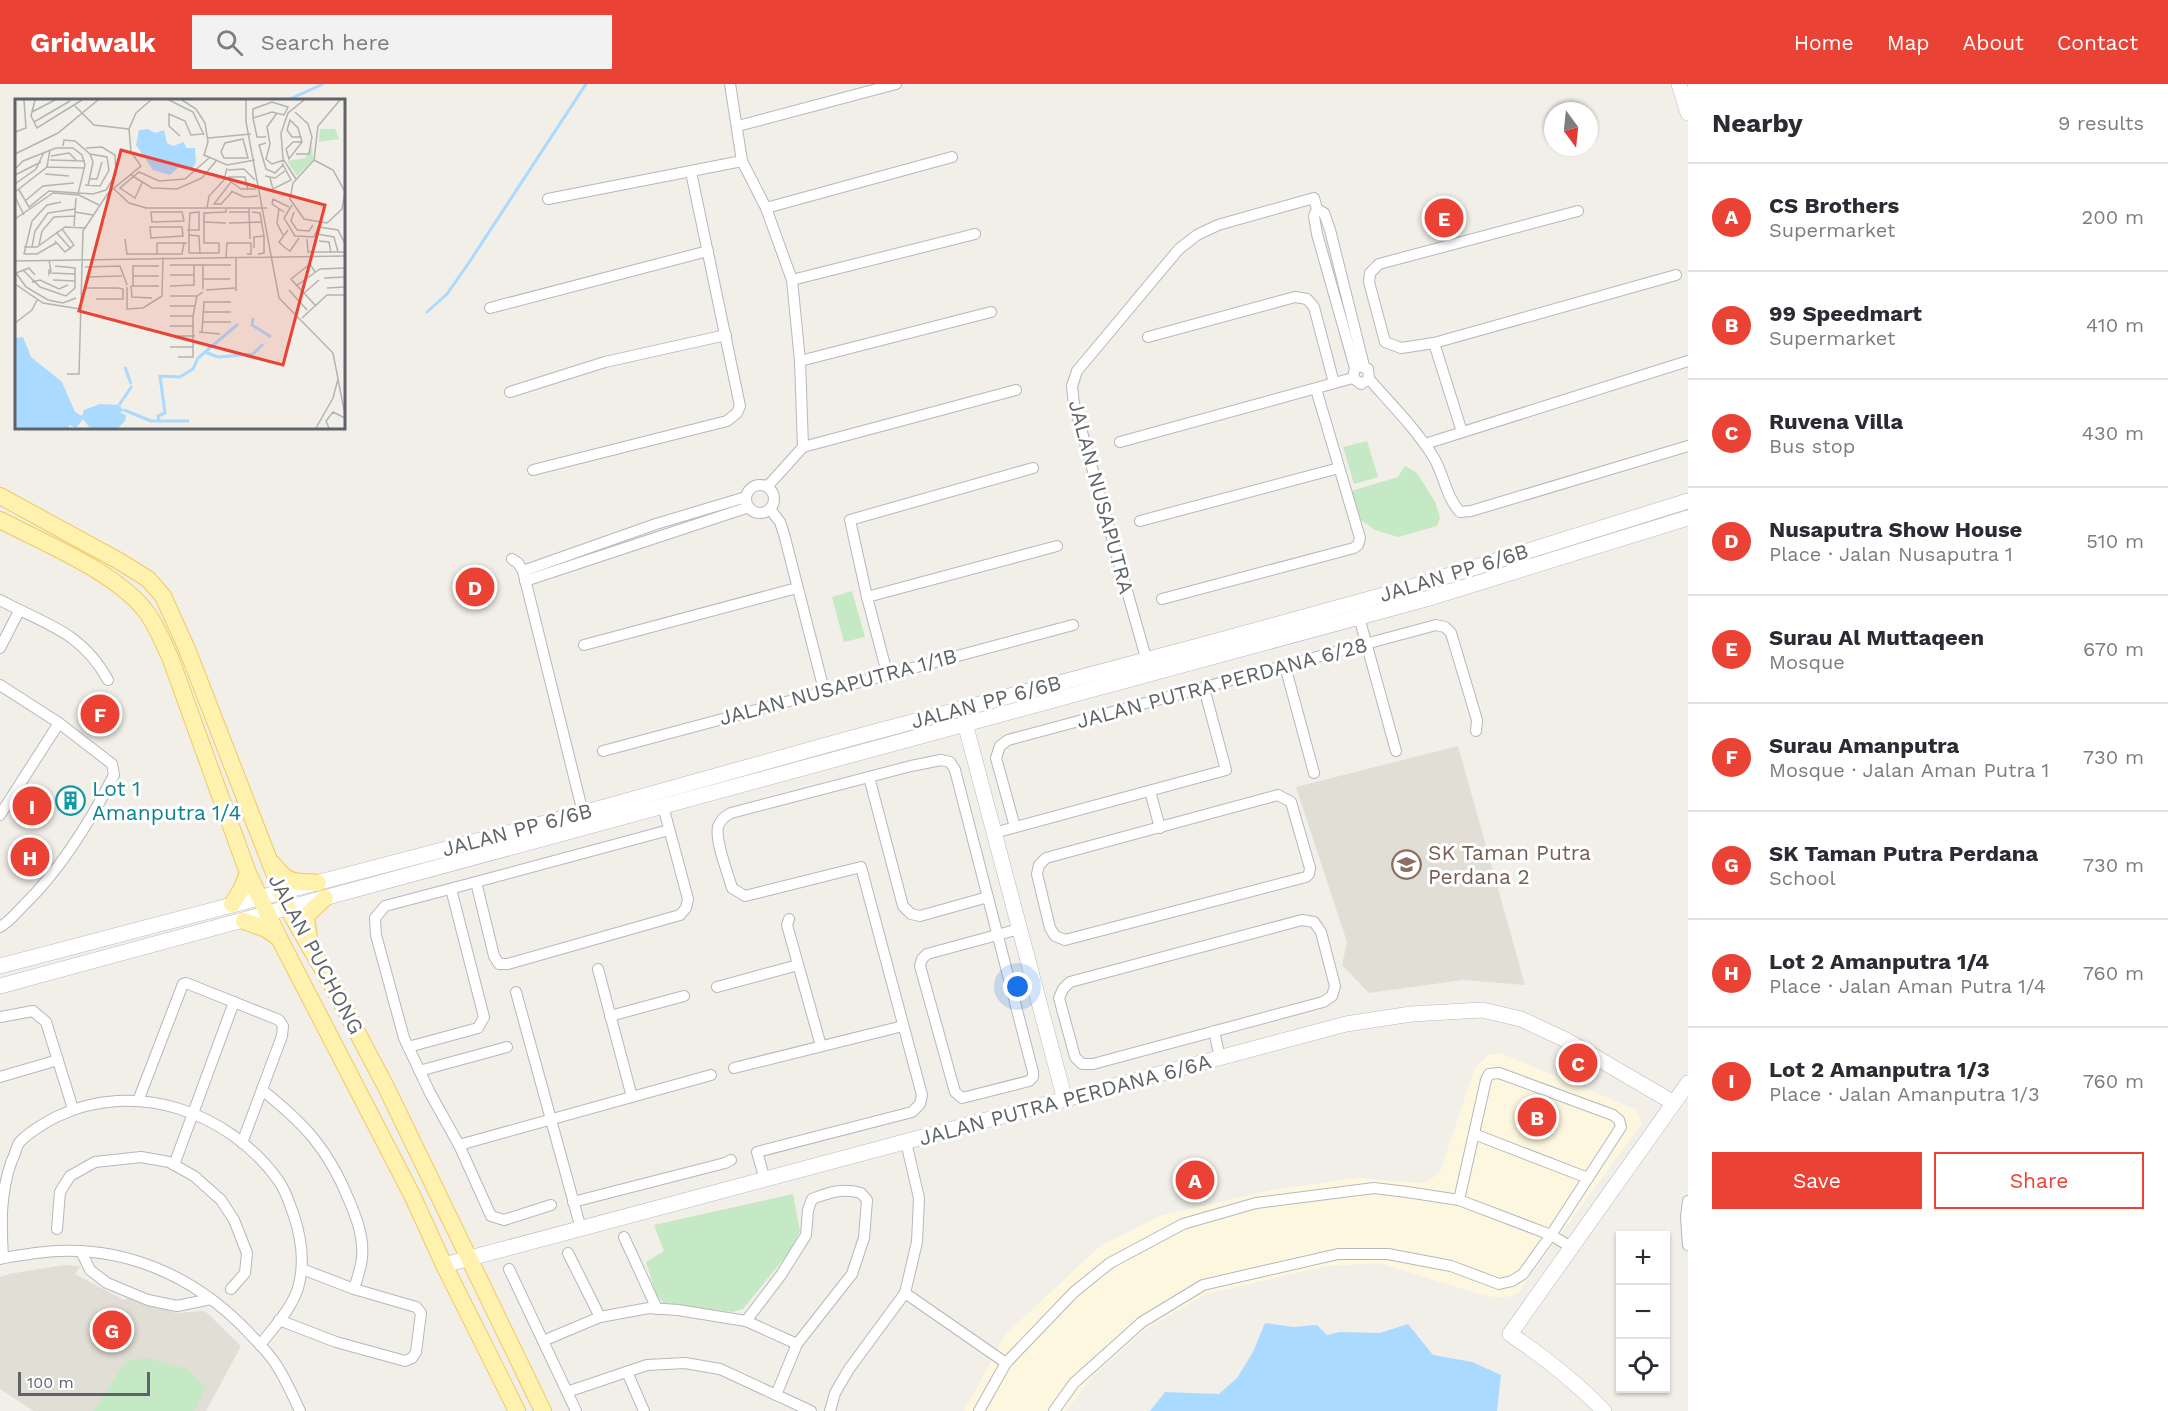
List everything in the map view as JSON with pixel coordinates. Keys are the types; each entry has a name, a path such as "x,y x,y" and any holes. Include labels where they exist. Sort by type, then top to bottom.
{"main road":[{"name":"JALAN PUCHONG","path":"0,496 119,561 148,579 163,596 187,649 280,892 386,1087 543,1411"},
{"name":"JALAN PUCHONG","path":"0,520 108,577 129,593 154,624 170,657 248,873 279,938 412,1195 516,1411"},
{"path":"266,854 283,877 322,890 306,916 306,929 311,949"},
{"path":"232,904 242,891 248,873"},
{"path":"244,921 266,929 279,938"}],"street":[{"path":"730,84 742,161 766,208 792,280 800,361 803,447"},
{"path":"738,126 896,84"},
{"path":"766,208 952,157"},
{"path":"548,200 742,161"},
{"path":"533,470 732,418 740,406 691,172"},
{"name":"JALAN NUSAPUTRA","path":"1148,667 1074,404 1072,386 1077,371 1179,249 1197,235 1243,217 1316,203 1314,216 1317,234 1357,371"},
{"path":"1578,211 1379,264 1373,268 1369,282 1385,342 1401,348 1434,344 1676,275"},
{"path":"792,280 975,234"},
{"path":"490,308 708,251"},
{"path":"1148,337 1295,297 1306,299 1314,307 1334,383"},
{"path":"800,361 991,312"},
{"path":"510,392 604,362 726,335"},
{"path":"1434,344 1462,432"},
{"path":"1425,444 1688,361"},
{"path":"1120,442 1316,389 1357,371 1368,369 1369,379 1425,444 1437,464 1452,501 1460,512 1471,511 1688,446"},
{"path":"1357,371 1356,382 1361,384 1369,379"},
{"path":"1162,599 1354,548 1358,545 1360,538 1316,389"},
{"path":"767,487 803,447 1016,390"},
{"path":"887,673 850,520 1033,468"},
{"path":"1140,521 1340,468"},
{"path":"761,484 767,487 774,497 770,508 759,513 747,502 748,490 761,484"},
{"name":"JALAN PP 6/6B","path":"585,819 663,806 965,723 1688,501"},
{"path":"524,576 656,524 747,502"},
{"path":"524,576 661,537 747,502"},
{"path":"770,508 780,522 784,534 824,690"},
{"name":"JALAN PP 6/6B","path":"0,966 280,892 322,890 585,819 848,739 1359,617 1688,518"},
{"path":"656,524 661,537"},
{"path":"627,534 632,546"},
{"path":"867,597 1057,546"},
{"path":"512,559 518,563 524,576 585,819"},
{"path":"584,645 797,588"},
{"path":"0,600 78,640 99,663 108,680"},
{"path":"0,648 19,611"},
{"path":"1359,617 1396,752"},
{"name":"JALAN NUSAPUTRA 1/1B","path":"603,751 887,673 1073,625"},
{"name":"JALAN PUTRA PERDANA 6/28","path":"1015,827 996,758 999,746 1008,740 1436,625 1445,627 1451,633 1477,720 1476,731"},
{"path":"1285,666 1314,772"},
{"path":"0,685 59,723 112,764 114,768 114,775 93,815 66,855 38,891 0,927"},
{"path":"994,833 1226,770 1204,688"},
{"path":"0,815 59,723"},
{"path":"965,723 1065,1100"},
{"path":"765,1180 757,1152 912,1112 920,1104 922,1095 861,867 745,897 732,888 719,840 718,826 723,818 730,813 869,777 941,760 950,762 955,770 998,934 1033,1072 1033,1077 1029,1080 962,1098 955,1092 920,966 922,959 927,954 998,934 1020,929"},
{"path":"869,777 903,906 910,914 920,916 988,897"},
{"path":"1150,791 1160,828"},
{"path":"1278,795 1286,797 1291,802 1311,868 1310,874 1306,877 1065,940 1055,936 1050,928 1037,874 1039,865 1046,858 1160,828 1278,795"},
{"path":"476,882 494,956 499,964 508,964 680,915 686,908 688,899 663,806"},
{"path":"551,1205 504,1220 491,1216 459,1145 408,1047 376,935 375,918 385,906 669,830"},
{"path":"408,1047 478,1028 484,1017 451,888"},
{"name":"JALAN PP 6/6B","path":"0,986 288,909 322,890"},
{"path":"789,919 787,925 821,1047"},
{"path":"1302,920 1314,922 1321,932 1328,957 1335,986 1332,996 1323,1002 1214,1031 1093,1064 1082,1064 1075,1057 1059,998 1063,989 1070,982 1302,920"},
{"path":"717,987 798,965"},
{"path":"598,969 632,1097"},
{"path":"138,1101 183,984 186,983 279,1020 283,1026 282,1036 242,1143"},
{"path":"516,992 581,1229"},
{"path":"610,1016 684,996"},
{"path":"174,1165 234,1002"},
{"name":"JALAN PUTRA PERDANA 6/6A","path":"444,1265 1346,1024 1381,1017 1482,1010 1521,1019 1566,1040 1674,1103"},
{"path":"0,1017 33,1011 46,1022 73,1109"},
{"path":"734,1068 903,1026"},
{"path":"1214,1031 1220,1058"},
{"path":"419,1071 507,1047"},
{"path":"0,1077 58,1060"},
{"path":"1054,1411 1074,1383 1142,1322 1203,1285 1338,1254 1388,1254 1451,1266 1499,1284 1512,1281 1523,1274 1551,1235 1621,1127 1619,1120 1613,1115 1499,1073 1489,1074 1459,1200"},
{"path":"459,1145 711,1075"},
{"path":"1604,1411 1583,1389 1548,1360 1510,1334 1688,1083"},
{"path":"262,1090 292,1114 317,1141 337,1172 362,1237 362,1259 354,1289"},
{"path":"260,1345 279,1320 297,1290 302,1269 297,1223 288,1199 279,1181 242,1143 205,1118 173,1106 123,1100 73,1109 45,1123 20,1142 4,1172 1,1201 2,1258 60,1250 81,1251 108,1253 160,1269 195,1287 233,1316 276,1364 300,1411"},
{"path":"1474,1134 1588,1178"},
{"path":"830,1411 835,1394 849,1369 905,1293 917,1242 919,1198 906,1142"},
{"path":"57,1229 60,1192 70,1176 95,1162 141,1157 170,1162 194,1176 221,1200 234,1220 247,1253 245,1273 231,1289"},
{"path":"573,1202 732,1160"},
{"path":"979,1411 1006,1363 1074,1292 1110,1263 1183,1224 1256,1203 1374,1188 1459,1200 1551,1235 1572,1247"},
{"path":"747,1321 781,1275 806,1235 808,1210 812,1199 832,1191 848,1190 861,1193 867,1200 864,1238 852,1274 797,1344 776,1395"},
{"path":"1688,1201 1686,1217 1688,1245"},
{"path":"624,1237 657,1309"},
{"path":"81,1251 90,1270 107,1283 148,1300 177,1306 211,1299"},
{"path":"568,1253 600,1317"},
{"path":"279,1320 336,1342 405,1361 412,1358 416,1352 421,1313 416,1306 354,1289 302,1269"},
{"path":"509,1269 576,1411"},
{"path":"905,1293 1006,1363"},
{"path":"543,1341 600,1317 649,1308 747,1321 797,1344"},
{"path":"567,1392 647,1365 685,1363 720,1369 811,1411"},
{"path":"627,1372 645,1411"}],"shaded area":[{"name":"SK Taman Putra Perdana 2","path":"1458,746 1525,985 1463,980 1369,993 1342,965 1347,942 1296,787"},
{"path":"1500,1053 1637,1110 1642,1123 1517,1294 1502,1298 1482,1295 1379,1263 1326,1266 1204,1295 1147,1328 1092,1377 1066,1411 964,1411 1006,1334 1100,1246 1162,1215 1272,1190 1357,1178 1424,1183 1439,1174 1475,1068 1488,1055"},
{"path":"64,1265 80,1266 75,1274 124,1300 130,1296 176,1313 205,1311 241,1346 206,1411 34,1411 0,1389 0,1277"}],"green space":[{"path":"1367,441 1378,477 1354,484 1343,447"},
{"path":"1405,466 1417,473 1435,502 1440,518 1437,526 1398,537 1375,530 1361,520 1351,491 1398,477"},
{"path":"852,591 865,637 844,642 832,597"},
{"path":"793,1194 800,1231 790,1251 743,1309 732,1312 663,1303 656,1294 646,1262 664,1251 654,1225"},
{"path":"146,1358 187,1369 206,1387 194,1411 94,1411 126,1361"}],"water":[{"path":"1265,1323 1293,1327 1317,1325 1327,1335 1340,1332 1380,1333 1408,1324 1433,1355 1472,1362 1501,1375 1497,1411 1150,1411 1165,1392 1219,1394 1237,1378 1253,1352"}],"waterway":[{"path":"290,99 323,84"},
{"path":"427,312 447,294 586,84"}],"place":[{"name":"Surau Al Muttaqeen","path":"1444,218"},
{"name":"Nusaputra Show House","path":"475,587"},
{"name":"Surau Amanputra","path":"100,714"},
{"name":"Lot 1 Amanputra 1/4","path":"71,801"},
{"name":"Lot 2 Amanputra 1/3","path":"32,806"},
{"name":"Lot 2 Amanputra 1/4","path":"30,857"},
{"name":"SK Taman Putra Perdana 2","path":"1407,865"},
{"name":"Ruvena Villa","path":"1578,1063"},
{"name":"99 Speedmart","path":"1537,1117"},
{"name":"CS Brothers","path":"1195,1180"},
{"name":"SK Taman Putra Perdana","path":"112,1330"}]}
